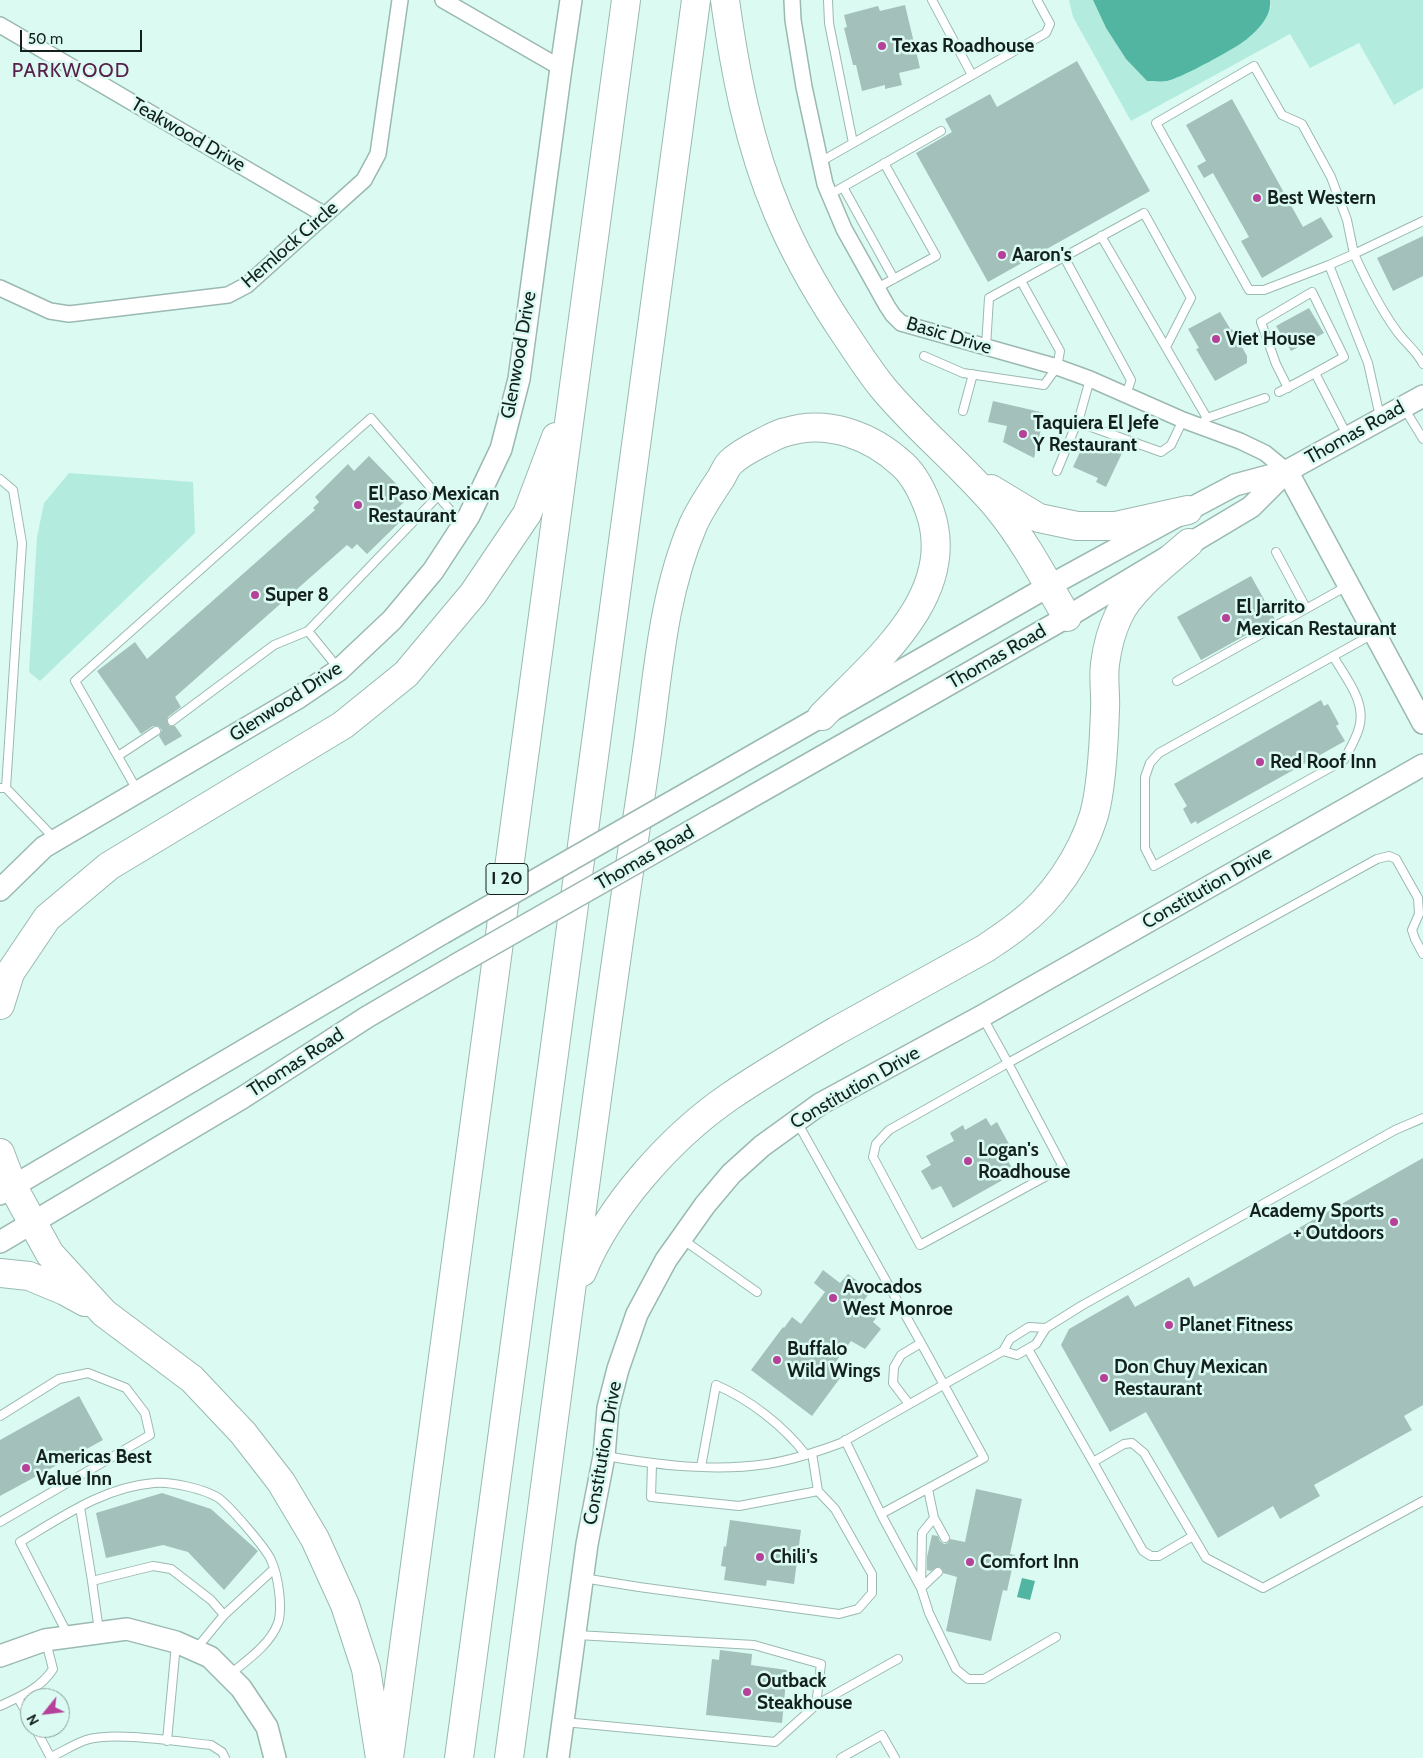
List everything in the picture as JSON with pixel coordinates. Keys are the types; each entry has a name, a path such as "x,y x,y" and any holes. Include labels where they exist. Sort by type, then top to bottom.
{"highway":[{"name":"I 20","path":"389,1758 626,0"},
{"path":"459,1758 696,0"},
{"path":"725,0 733,58 751,133 778,213 820,296 854,349 882,387 923,432 966,474 997,508 1022,540 1067,617"},
{"path":"0,1005 10,973 47,918 109,866 343,725 406,674 473,594 527,514 573,391"},
{"path":"509,1758 568,1316 664,626 676,578 694,523 730,463 755,446 784,432 804,428 837,429 865,438 881,447 907,468 923,494 934,523 935,556 932,579 918,609 897,639 822,716"},
{"path":"966,474 1038,518 1077,526 1116,526 1188,510"},
{"path":"568,1316 591,1251 607,1224 628,1194 692,1126 728,1098 775,1067 986,948 1018,926 1047,896 1070,865 1083,841 1094,814 1101,772 1105,710 1104,666 1113,628 1119,614 1141,586 1189,543"},
{"path":"0,1153 6,1190 32,1222 50,1254 104,1313"},
{"path":"0,1273 30,1276 65,1290 104,1313 192,1379 242,1433 281,1482 316,1539 345,1605 366,1669 380,1758"}],"street":[{"name":"Hemlock Circle","path":"0,288 50,311 68,314 228,295 247,285 364,180 378,154 400,0"},
{"path":"443,0 561,68"},
{"name":"Glenwood Drive","path":"0,890 44,847 296,699 340,670 392,620 433,571 469,516 501,449 519,379 572,0"},
{"name":"Basic Drive","path":"792,0 793,20 804,87 825,184 844,229 893,315 901,323 1057,367 1090,379 1183,420 1203,423 1266,453 1287,471"},
{"name":"Teakwood Drive","path":"0,25 325,215"},
{"name":"Thomas Road","path":"6,1190 443,934 1049,586 1235,485 1287,471 1423,396"},
{"path":"1287,471 1423,723"},
{"name":"Thomas Road","path":"0,1242 242,1098 367,1016 1067,617 1251,507 1287,471"},
{"name":"Constitution Drive","path":"558,1758 583,1578 604,1456 608,1408 618,1369 630,1332 651,1286 680,1238 731,1174 762,1146 796,1120 836,1095 982,1016 1423,765"},
{"path":"0,1656 46,1640 127,1629 186,1646 210,1657 241,1688 267,1727 275,1758"}],"lane":[{"path":"828,0 829,23 853,143"},
{"path":"932,0 972,75"},
{"path":"820,162 1046,33 1050,24 1037,0"},
{"path":"1423,221 1354,254 1329,265 1264,290 1249,290 1156,124 1254,66 1282,115 1302,124 1332,177 1347,220 1354,254 1396,331 1423,364"},
{"path":"829,195 941,131"},
{"path":"877,288 936,256 884,163"},
{"path":"843,187 894,279"},
{"path":"986,347 989,298 1144,213 1191,298 1166,347"},
{"path":"1102,236 1166,347 1203,423 1265,398"},
{"path":"1064,256 1131,380 1126,395"},
{"path":"1329,265 1368,363 1380,419"},
{"path":"924,356 963,373 1044,385 1057,367 1060,350 1021,280"},
{"path":"1279,392 1288,388 1344,357 1312,292 1261,322 1276,364 1288,388"},
{"path":"1414,352 1423,348"},
{"path":"1315,373 1348,437"},
{"path":"963,411 973,374"},
{"path":"1058,471 1077,422 1090,379"},
{"path":"1403,407 1423,439"},
{"path":"138,792 75,681 371,418 463,525"},
{"path":"1077,422 1161,452 1171,445 1183,420"},
{"path":"0,478 13,490 22,543 3,788 56,840"},
{"path":"172,720 274,645 308,631 438,496"},
{"path":"1276,552 1306,608"},
{"path":"1177,681 1349,585"},
{"path":"308,631 340,670"},
{"path":"1333,656 1357,698 1361,712 1359,728 1344,760 1154,866 1144,848 1144,778 1150,763 1159,752 1374,633"},
{"path":"118,756 156,731"},
{"path":"982,1016 1008,1063 1063,1167 920,1245 873,1157 876,1144 889,1130 1008,1063 1377,858 1388,856 1396,859 1418,898 1419,914 1412,930 1414,939 1423,954"},
{"path":"1003,1351 1018,1355 1036,1344 1046,1328 1081,1306 1379,1139 1423,1118"},
{"path":"796,1120 984,1458 881,1514"},
{"path":"680,1238 757,1292"},
{"path":"604,1456 652,1464 701,1467 767,1464 809,1454 846,1440 1003,1351 1010,1338 1029,1328 1046,1328"},
{"path":"909,1404 894,1383 894,1367 901,1355 921,1343"},
{"path":"1028,1349 1143,1550 1151,1556 1159,1556 1193,1536"},
{"path":"0,1416 59,1379 88,1373 126,1388 145,1413 150,1434 0,1522"},
{"path":"583,1578 839,1614 858,1609 872,1593 872,1574 835,1509 818,1491 809,1454 792,1437 744,1399 716,1385 701,1467"},
{"path":"846,1440 881,1514 921,1588 929,1613 956,1669 968,1679 984,1680 1056,1636"},
{"path":"1092,1462 1124,1444 1132,1443 1144,1453 1206,1558 1263,1588 1423,1501"},
{"path":"652,1464 651,1497 739,1506 818,1491"},
{"path":"69,1637 20,1542 80,1507 122,1489 155,1483 177,1484 217,1497 244,1524 271,1560 274,1570 281,1597 278,1623 262,1647 228,1676"},
{"path":"928,1489 934,1518 945,1538"},
{"path":"80,1507 99,1633"},
{"path":"921,1588 922,1534 934,1518"},
{"path":"92,1581 153,1566 171,1569 211,1600 224,1615"},
{"path":"167,1741 186,1646 274,1570"},
{"path":"921,1588 938,1572"},
{"path":"575,1635 754,1645 773,1650 821,1664 816,1705"},
{"path":"0,1706 33,1690 46,1679 53,1669 46,1640"},
{"path":"563,1722 775,1742 816,1705 898,1659"},
{"path":"18,1698 20,1702"},
{"path":"841,1758 882,1735 895,1758"},
{"path":"40,1738 51,1758 87,1740 127,1738 211,1745 222,1752 225,1758"}],"shaded area":[{"path":"1069,0 1093,0 1106,28 1126,59 1147,81 1168,81 1196,68 1271,7 1270,0 1423,0 1423,88 1394,105 1359,43 1310,68 1290,34 1131,121 1073,17"},
{"path":"1093,0 1270,0 1270,6 1267,16 1260,26 1242,42 1222,55 1174,79 1147,81 1126,59 1106,28"},
{"path":"69,473 193,482 195,533 40,681 29,672 37,537 44,503"},
{"path":"1022,1578 1035,1581 1030,1600 1017,1597"}],"building":[{"name":"Texas Roadhouse","path":"905,5 920,68 899,73 902,85 885,89 885,85 862,91 856,65 853,65 844,28 847,27 844,15 878,6 880,11"},
{"path":"1077,61 1150,191 988,282 916,153 952,132 945,119 990,94 997,107"},
{"name":"Best Western","path":"1232,99 1303,227 1321,217 1333,237 1262,278 1241,241 1249,237 1213,173 1204,178 1197,166 1206,161 1186,125"},
{"path":"1423,236 1423,276 1393,291 1377,258"},
{"path":"1309,308 1324,333 1291,351 1276,326"},
{"name":"Viet House","path":"1220,312 1247,356 1247,363 1215,381 1196,349 1199,348 1188,329"},
{"name":"Taquiera El Jefe Y Restaurant","path":"993,401 1045,413 1034,458 1003,442 1007,426 988,422"},
{"path":"1086,439 1110,450 1111,446 1123,451 1106,487 1096,482 1098,478 1073,467"},
{"name":"Super 8","path":"369,456 409,497 397,509 405,517 367,554 357,544 352,549 347,545 175,697 181,707 168,717 167,722 170,726 175,726 182,736 165,746 159,736 162,730 158,726 153,726 141,734 97,671 135,642 147,659 315,510 313,508 319,502 315,497 348,464 354,471"},
{"name":"El Jarrito Mexican Restaurant","path":"1251,576 1275,619 1201,660 1177,617"},
{"name":"Red Roof Inn","path":"1321,700 1324,706 1328,704 1339,724 1336,726 1345,741 1197,824 1196,821 1191,824 1183,809 1187,806 1174,784"},
{"name":"Logan's Roadhouse","path":"986,1118 991,1126 997,1122 1010,1146 1002,1151 1015,1173 953,1208 941,1186 932,1190 921,1171 931,1165 926,1156 954,1141 950,1133 963,1125 965,1130"},
{"path":"1423,1158 1423,1405 1404,1416 1412,1430 1314,1485 1320,1496 1280,1519 1273,1506 1218,1538 1146,1412 1110,1432 1061,1345 1069,1329 1128,1295 1135,1307 1189,1277 1194,1287"},
{"path":"823,1270 840,1283 848,1274 871,1291 862,1303 878,1315 873,1322 881,1329 865,1349 851,1341 835,1363 846,1370 812,1416 751,1370 792,1317 801,1324 825,1292 814,1283"},
{"name":"Americas Best Value Inn","path":"79,1396 103,1440 0,1496 0,1440"},
{"name":"Comfort Inn","path":"976,1489 1022,1499 1010,1554 1015,1555 1007,1591 1003,1590 991,1641 946,1631 957,1577 943,1573 939,1567 931,1571 927,1570 927,1557 932,1535 938,1536 944,1544 948,1543 950,1539 965,1542"},
{"path":"162,1493 211,1509 258,1551 224,1590 188,1552 163,1545 106,1558 96,1513"},
{"name":"Chili's","path":"730,1520 801,1530 794,1584 767,1580 766,1586 724,1580 726,1567 721,1566"},
{"name":"Outback Steakhouse","path":"720,1650 752,1654 751,1665 787,1670 782,1723 706,1715 712,1659 719,1660"}],"place":[{"name":"Texas Roadhouse","path":"882,46"},
{"name":"Best Western","path":"1257,198"},
{"name":"Aaron's","path":"1002,255"},
{"name":"Viet House","path":"1216,339"},
{"name":"Taquiera El Jefe Y Restaurant","path":"1023,434"},
{"name":"El Paso Mexican Restaurant","path":"358,505"},
{"name":"Super 8","path":"255,595"},
{"name":"El Jarrito Mexican Restaurant","path":"1226,618"},
{"name":"Red Roof Inn","path":"1260,762"},
{"name":"Logan's Roadhouse","path":"968,1161"},
{"name":"Academy Sports + Outdoors","path":"1394,1222"},
{"name":"Avocados West Monroe","path":"833,1298"},
{"name":"Planet Fitness","path":"1169,1325"},
{"name":"Buffalo Wild Wings","path":"777,1360"},
{"name":"Don Chuy Mexican Restaurant","path":"1104,1378"},
{"name":"Americas Best Value Inn","path":"26,1468"},
{"name":"Chili's","path":"760,1557"},
{"name":"Comfort Inn","path":"970,1562"},
{"name":"Outback Steakhouse","path":"747,1692"}],"district":[{"name":"PARKWOOD","path":"71,71"}]}
